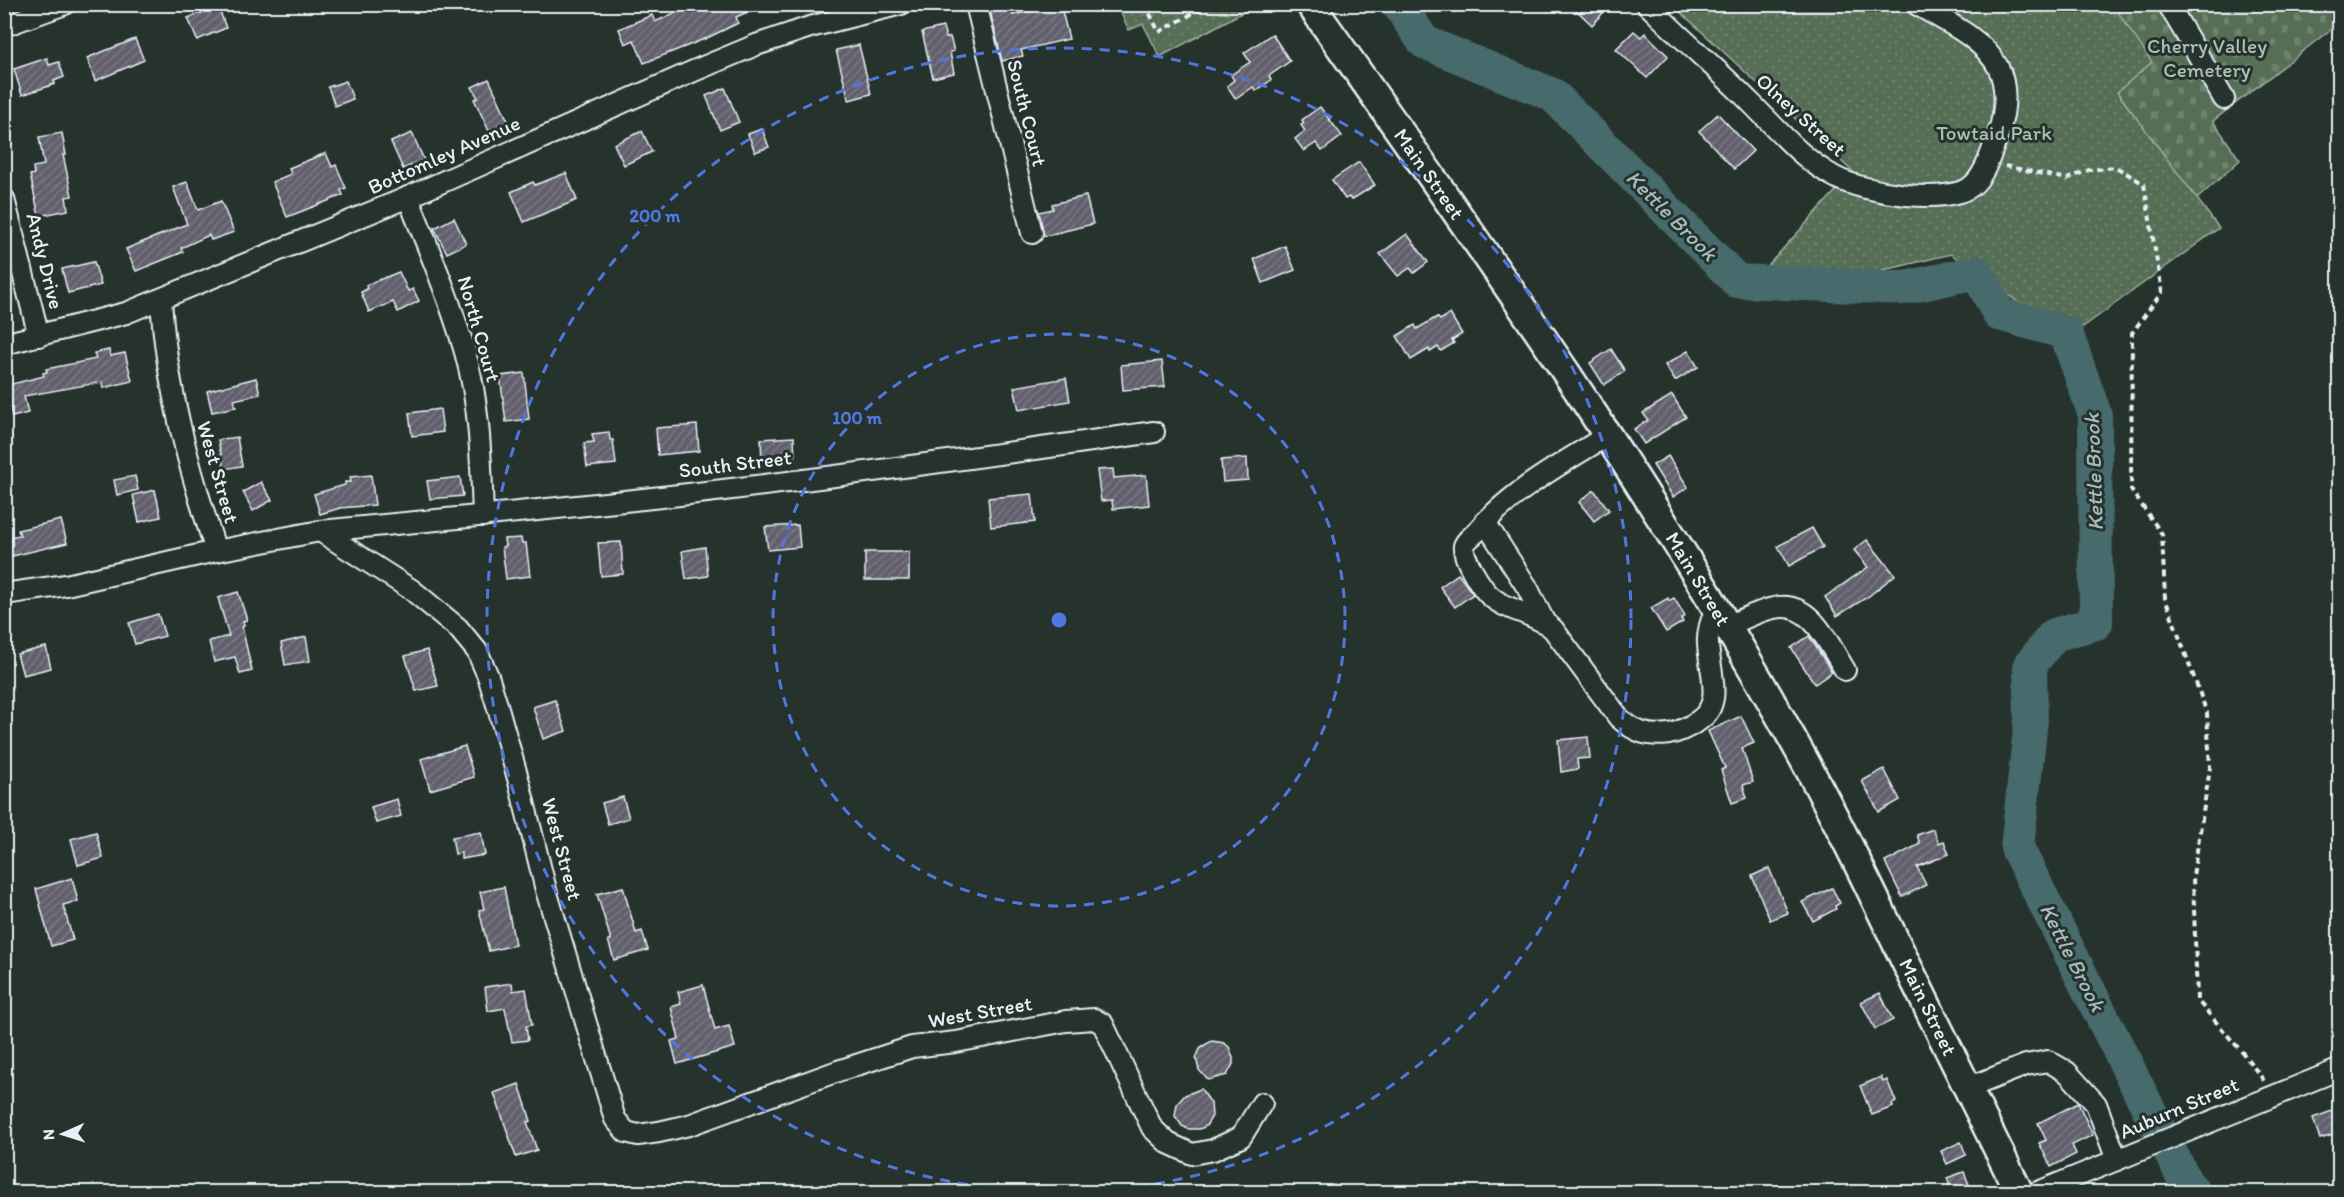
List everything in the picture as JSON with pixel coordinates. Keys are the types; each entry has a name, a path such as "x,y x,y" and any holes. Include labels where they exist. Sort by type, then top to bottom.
{"highway":[{"name":"Main Street","path":"1310,4 1404,136 1664,521 1792,738 1863,874 2019,1192"}],"street":[{"path":"4,26 65,4"},
{"name":"Bottomley Avenue","path":"4,344 108,318 161,299 408,197 756,45 810,27 900,4"},
{"name":"South Court","path":"976,4 1032,233"},
{"name":"Olney Street","path":"1647,4 1772,125 1818,166 1835,177 1854,185 1893,193 1936,195 1962,192 1974,184 1989,158 2001,124 2005,100 2003,80 1986,52 1971,38 1916,4"},
{"path":"2177,8 2224,99"},
{"name":"North Court","path":"408,197 465,352 479,437 483,516"},
{"name":"Andy Drive","path":"4,199 39,336"},
{"name":"West Street","path":"161,299 163,337 171,392 199,499 216,551 320,531 412,590 458,628 477,651 495,697 546,890 615,1119 626,1132 638,1135 689,1125 912,1047 956,1042 1066,1021 1094,1019 1103,1024 1152,1128 1168,1143 1192,1154 1214,1150 1241,1137 1262,1103"},
{"name":"South Street","path":"320,531 741,488 1154,432"},
{"path":"1608,435 1519,492 1485,522 1464,546 1468,563 1487,594 1495,600 1544,621 1553,629 1619,718 1630,728 1644,735 1659,735 1690,727 1705,717 1710,710 1713,700 1708,645 1709,626 1721,618 1791,606 1804,611 1814,622 1845,670"},
{"path":"1485,522 1527,587 1544,621"},
{"path":"4,594 66,585 216,551"},
{"path":"1968,1088 2026,1065 2048,1061 2067,1072 2096,1104 2117,1160"},
{"name":"Auburn Street","path":"2038,1192 2340,1069"}],"path":[{"path":"1145,4 1159,32 1202,6 1210,4"},
{"path":"1989,158 2008,167 2067,179 2089,170 2116,167 2144,184 2162,292 2132,333 2131,490 2162,534 2165,598 2207,713 2210,768 2193,876 2197,1000 2242,1052 2274,1095"}],"green space":[{"path":"1117,5 1256,5 1160,57 1143,24 1129,30"},
{"name":"Towtaid Park","path":"1673,5 2113,5 2152,62 2117,92 2219,228 2083,327 2018,302 1951,254 1893,268 1818,279 1760,274 1853,172"},
{"name":"Cherry Valley Cemetery","path":"2113,5 2339,5 2339,23 2213,121 2240,160 2196,200 2117,92"}],"building":[{"path":"694,4 766,4 736,17 738,23 707,38 644,63 634,40 625,44 619,29 652,15 655,22"},
{"path":"1570,4 1611,4 1592,25"},
{"path":"1056,5 1058,12 1062,11 1069,39 1021,50 1023,56 1002,61 990,11 1010,6 1013,15"},
{"path":"218,6 226,28 197,40 188,18"},
{"path":"943,27 946,38 950,37 954,51 950,52 954,73 933,78 922,32"},
{"path":"1634,31 1641,37 1645,33 1668,56 1647,78 1616,49"},
{"path":"1272,34 1290,61 1269,76 1271,80 1256,91 1253,87 1236,99 1227,86 1234,80 1231,75 1250,62 1244,53"},
{"path":"135,39 144,60 95,81 87,58"},
{"path":"859,45 871,94 849,100 836,50"},
{"path":"47,58 49,65 59,62 64,77 54,81 55,84 22,95 14,69"},
{"path":"489,79 508,121 489,131 474,99 478,98 472,87"},
{"path":"346,81 353,99 335,106 328,87"},
{"path":"725,88 739,122 720,130 706,96"},
{"path":"1320,107 1342,136 1322,151 1316,143 1304,151 1295,139 1305,131 1301,125 1304,123 1302,120"},
{"path":"1718,114 1753,151 1734,169 1699,131"},
{"path":"762,129 769,147 755,152 748,134"},
{"path":"642,131 652,152 624,165 614,144"},
{"path":"62,133 66,155 63,155 72,196 66,197 68,210 39,216 30,175 34,174 33,167 44,165 39,137"},
{"path":"412,133 424,160 403,169 391,142"},
{"path":"326,153 332,167 336,165 346,188 341,190 343,195 287,217 272,182 291,174 289,168"},
{"path":"1359,162 1375,185 1351,200 1349,197 1345,199 1332,180"},
{"path":"566,173 577,200 524,222 511,192 533,182 535,185"},
{"path":"187,182 198,210 221,201 234,232 211,240 209,235 181,248 183,252 136,271 126,249 187,224 173,187"},
{"path":"1086,196 1093,224 1044,236 1039,212 1053,209 1052,204"},
{"path":"454,218 466,244 447,253 434,228"},
{"path":"1407,234 1428,262 1414,273 1410,268 1398,276 1380,254"},
{"path":"1285,246 1295,270 1263,283 1254,259"},
{"path":"94,262 101,285 68,293 62,269"},
{"path":"399,272 408,291 413,289 419,301 398,312 393,302 369,312 361,292 367,289 366,285"},
{"path":"1450,314 1462,334 1452,340 1454,343 1441,351 1438,347 1430,352 1429,349 1411,360 1397,336 1415,325 1417,329 1437,317 1440,320"},
{"path":"1611,349 1625,371 1604,385 1590,363"},
{"path":"109,350 110,356 125,353 132,381 103,388 102,382 24,396 28,413 12,417 9,405 4,406 4,386 44,376 46,369 96,359 94,353"},
{"path":"1688,351 1698,367 1675,381 1665,365"},
{"path":"1162,361 1165,387 1123,390 1121,365"},
{"path":"524,373 529,419 506,422 500,376"},
{"path":"256,378 260,394 234,400 236,407 212,412 207,391"},
{"path":"1066,378 1070,401 1019,410 1014,387"},
{"path":"1672,395 1686,417 1644,444 1634,429 1648,420 1643,413"},
{"path":"440,409 443,432 412,436 409,413"},
{"path":"697,425 699,451 658,455 656,428"},
{"path":"609,432 610,440 613,440 616,464 587,467 584,443 594,442 592,434"},
{"path":"237,437 242,466 224,469 218,440"},
{"path":"794,437 795,461 762,463 761,439"},
{"path":"1668,456 1688,487 1673,497 1653,465"},
{"path":"1247,458 1248,480 1223,482 1221,460"},
{"path":"1113,469 1114,478 1146,475 1149,505 1113,509 1112,500 1101,501 1097,470"},
{"path":"371,475 375,505 340,508 320,514 314,494 345,485 345,482 351,482 350,477"},
{"path":"135,476 138,490 117,495 114,480"},
{"path":"460,477 463,496 430,499 427,481"},
{"path":"261,482 272,500 253,511 243,492"},
{"path":"155,490 161,517 139,522 133,495"},
{"path":"1594,490 1609,510 1594,521 1579,502"},
{"path":"1032,494 1035,522 991,527 988,498"},
{"path":"61,520 67,543 4,558 4,538 20,535 18,530"},
{"path":"798,525 800,547 768,550 765,527"},
{"path":"1812,528 1823,547 1789,566 1778,546"},
{"path":"521,538 522,543 526,543 530,576 506,579 502,547 505,546 504,539"},
{"path":"1867,540 1895,575 1869,596 1837,616 1825,597 1868,567 1854,550"},
{"path":"621,542 623,574 601,576 598,543"},
{"path":"705,547 708,576 686,579 682,551"},
{"path":"865,552 909,552 909,580 865,580"},
{"path":"1458,574 1473,594 1455,607 1440,587"},
{"path":"238,592 247,620 243,621 244,626 242,627 252,671 240,674 235,657 214,662 209,641 229,636 218,598"},
{"path":"1668,598 1669,601 1674,598 1685,616 1681,619 1683,622 1666,632 1651,608"},
{"path":"158,614 165,636 135,644 129,623"},
{"path":"1809,636 1832,672 1815,684 1791,648"},
{"path":"306,637 310,661 285,665 281,643"},
{"path":"46,647 51,668 23,675 17,654"},
{"path":"427,650 438,686 416,691 405,656"},
{"path":"555,700 566,731 543,739 533,707"},
{"path":"1741,716 1754,743 1742,748 1753,782 1743,785 1747,798 1732,803 1721,770 1725,768 1708,731"},
{"path":"1588,737 1590,758 1577,759 1578,769 1561,772 1558,740"},
{"path":"465,746 474,777 430,790 421,759"},
{"path":"1884,769 1900,800 1879,812 1862,781"},
{"path":"623,797 629,818 608,824 602,803"},
{"path":"397,799 401,816 376,823 371,807"},
{"path":"1933,829 1939,843 1944,841 1949,854 1917,867 1926,885 1902,897 1885,862 1920,844 1917,835"},
{"path":"96,832 103,858 78,865 71,839"},
{"path":"481,832 485,855 461,859 461,853 455,854 452,837"},
{"path":"1769,868 1788,913 1770,920 1752,876"},
{"path":"72,878 78,901 63,905 73,940 51,946 36,889"},
{"path":"504,887 515,945 489,951 479,910 484,909 480,892"},
{"path":"623,887 636,933 642,931 648,950 614,960 608,940 611,940 597,894"},
{"path":"1832,888 1840,903 1835,906 1836,909 1813,921 1802,902"},
{"path":"512,983 513,991 526,989 532,1025 526,1026 528,1040 512,1042 505,1008 488,1011 485,987"},
{"path":"703,985 715,1030 729,1026 735,1047 677,1064 671,1041 679,1039 671,1007 681,1004 678,992"},
{"path":"1880,993 1893,1020 1875,1029 1861,1002"},
{"path":"1212,1041 1224,1043 1229,1047 1233,1064 1227,1075 1208,1080 1199,1070 1196,1058 1201,1047"},
{"path":"1881,1077 1883,1082 1887,1080 1896,1102 1892,1104 1893,1107 1872,1115 1860,1086"},
{"path":"519,1084 531,1121 527,1122 537,1150 516,1157 494,1093"},
{"path":"1201,1089 1211,1103 1212,1116 1206,1126 1200,1129 1188,1129 1182,1126 1175,1116 1177,1104 1185,1095"},
{"path":"2078,1103 2093,1135 2072,1145 2076,1154 2051,1167 2039,1143 2046,1140 2038,1123"},
{"path":"2340,1108 2340,1133 2320,1139 2313,1118"},
{"path":"1961,1142 1966,1155 1947,1164 1941,1151"},
{"path":"1964,1172 1972,1192 1952,1192 1947,1178"}],"waterway":[{"name":"Kettle Brook","path":"1398,4 1424,42 1553,95 1737,281 1904,288 1977,272 1999,314 2066,333 2095,415 2096,623 2054,635 2030,665 2031,720 2017,848 2186,1183 2194,1192"}]}
